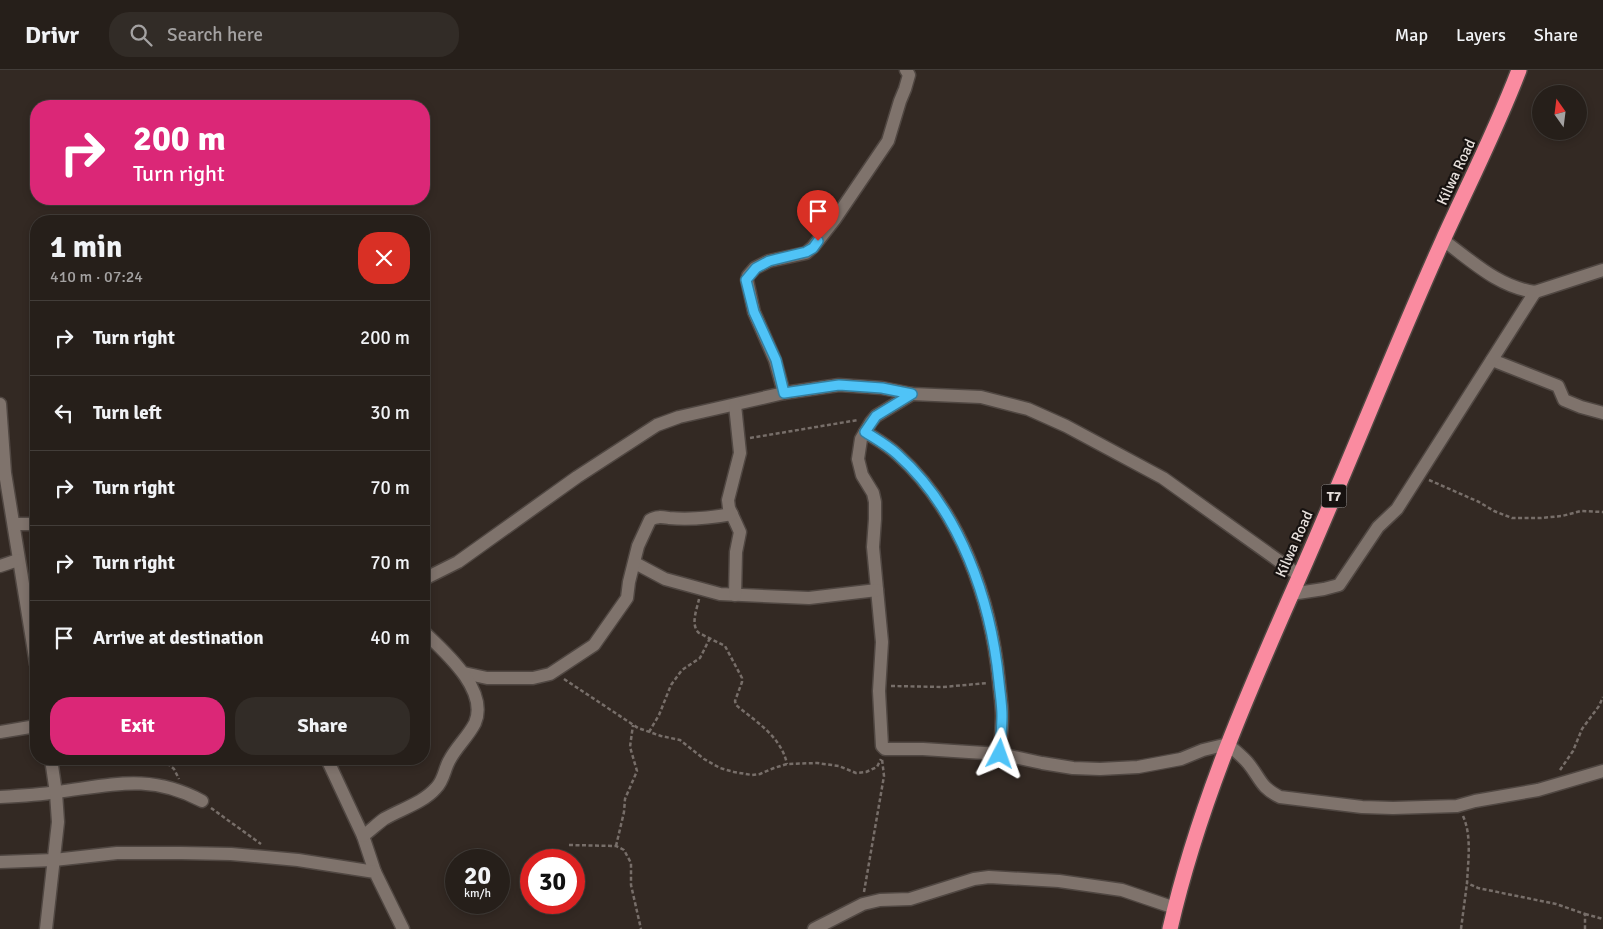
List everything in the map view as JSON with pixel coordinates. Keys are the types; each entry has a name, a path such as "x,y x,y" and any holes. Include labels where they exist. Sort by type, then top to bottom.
{"highway":[{"name":"Kilwa Road","path":"1170,929 1201,818 1261,662 1300,576 1443,240 1481,161 1519,70"}],"street":[{"path":"784,393 776,360 754,312 746,280 756,268 769,261 806,252 813,248 850,198 888,141 900,101 906,89 909,75 906,70"},
{"path":"1443,240 1497,279 1523,290 1535,292 1603,270"},
{"path":"1291,594 1324,590 1339,585 1378,527 1397,509 1535,292"},
{"path":"1492,360 1558,386 1564,400 1603,413"},
{"path":"430,576 458,562 576,477 657,425 679,417 784,393 839,385 882,388 912,394 981,397 1028,409 1066,426 1163,478 1300,576"},
{"path":"912,394 876,416 861,438 858,459 862,475 873,493 875,502 876,519 873,547 882,642 880,685 882,752 924,749 1000,754 1073,768 1100,769 1138,767 1172,760 1228,744 1248,763 1259,781 1268,791 1280,797 1362,807 1393,808 1458,806 1546,788 1603,771"},
{"path":"0,404 5,474 4,495 14,524 30,629"},
{"path":"734,594 736,552 740,532 728,500 739,461 735,405"},
{"path":"865,432 898,455 920,479 946,512 965,548 982,594 996,652 1002,716 1000,754"},
{"path":"464,673 487,678 533,678 554,672 594,645 627,598 638,546 650,520 659,517 688,520 704,519 732,514"},
{"path":"14,524 30,524"},
{"path":"0,566 18,560"},
{"path":"635,563 665,579 701,590 734,594 809,598 877,590"},
{"path":"364,836 384,820 422,799 436,788 444,775 449,760 468,735 475,721 478,711 476,697 464,673 430,638"},
{"path":"0,732 30,727"},
{"path":"46,929 58,822 52,765"},
{"path":"330,765 364,836 375,872 403,929"},
{"path":"0,797 56,793 97,785 129,782 156,784 184,792 202,801"},
{"path":"0,862 54,860 93,854 231,854 281,858 375,872"},
{"path":"814,929 863,904 880,900 910,899 974,879 990,877 1058,881 1122,890 1175,908"}],"path":[{"path":"739,440 806,430 876,416"},
{"path":"1418,475 1478,502 1494,512 1512,518 1540,518 1581,511 1603,512"},
{"path":"701,590 694,624 695,630 726,646 742,678 735,701 736,705 770,733 785,755 787,764"},
{"path":"648,732 659,716 671,685 682,670 700,658 710,638"},
{"path":"554,672 633,725 648,732 680,740 704,759 720,768 734,772 752,775 787,764 816,763 839,766 856,773 866,772 876,767 882,752"},
{"path":"880,685 943,687 999,682"},
{"path":"1546,788 1568,760 1582,729 1599,706 1603,697"},
{"path":"616,846 625,799 637,771 630,747 633,725"},
{"path":"863,904 884,776 882,752"},
{"path":"169,765 174,769 184,792"},
{"path":"202,801 281,858"},
{"path":"1458,806 1466,824 1468,846 1467,883 1462,929"},
{"path":"569,844 616,846 624,850 631,863 632,885 641,929"},
{"path":"1467,883 1478,888 1556,904 1603,920"},
{"path":"1585,914 1585,929"}],"route":[{"path":"818,241 813,248 806,252 769,261 756,268 748,276 746,280 754,312 776,360 784,393 839,385 854,385 912,394 876,416 865,432 898,455 920,479 946,512 965,548 982,594 996,652 1002,716 1000,754"}]}
